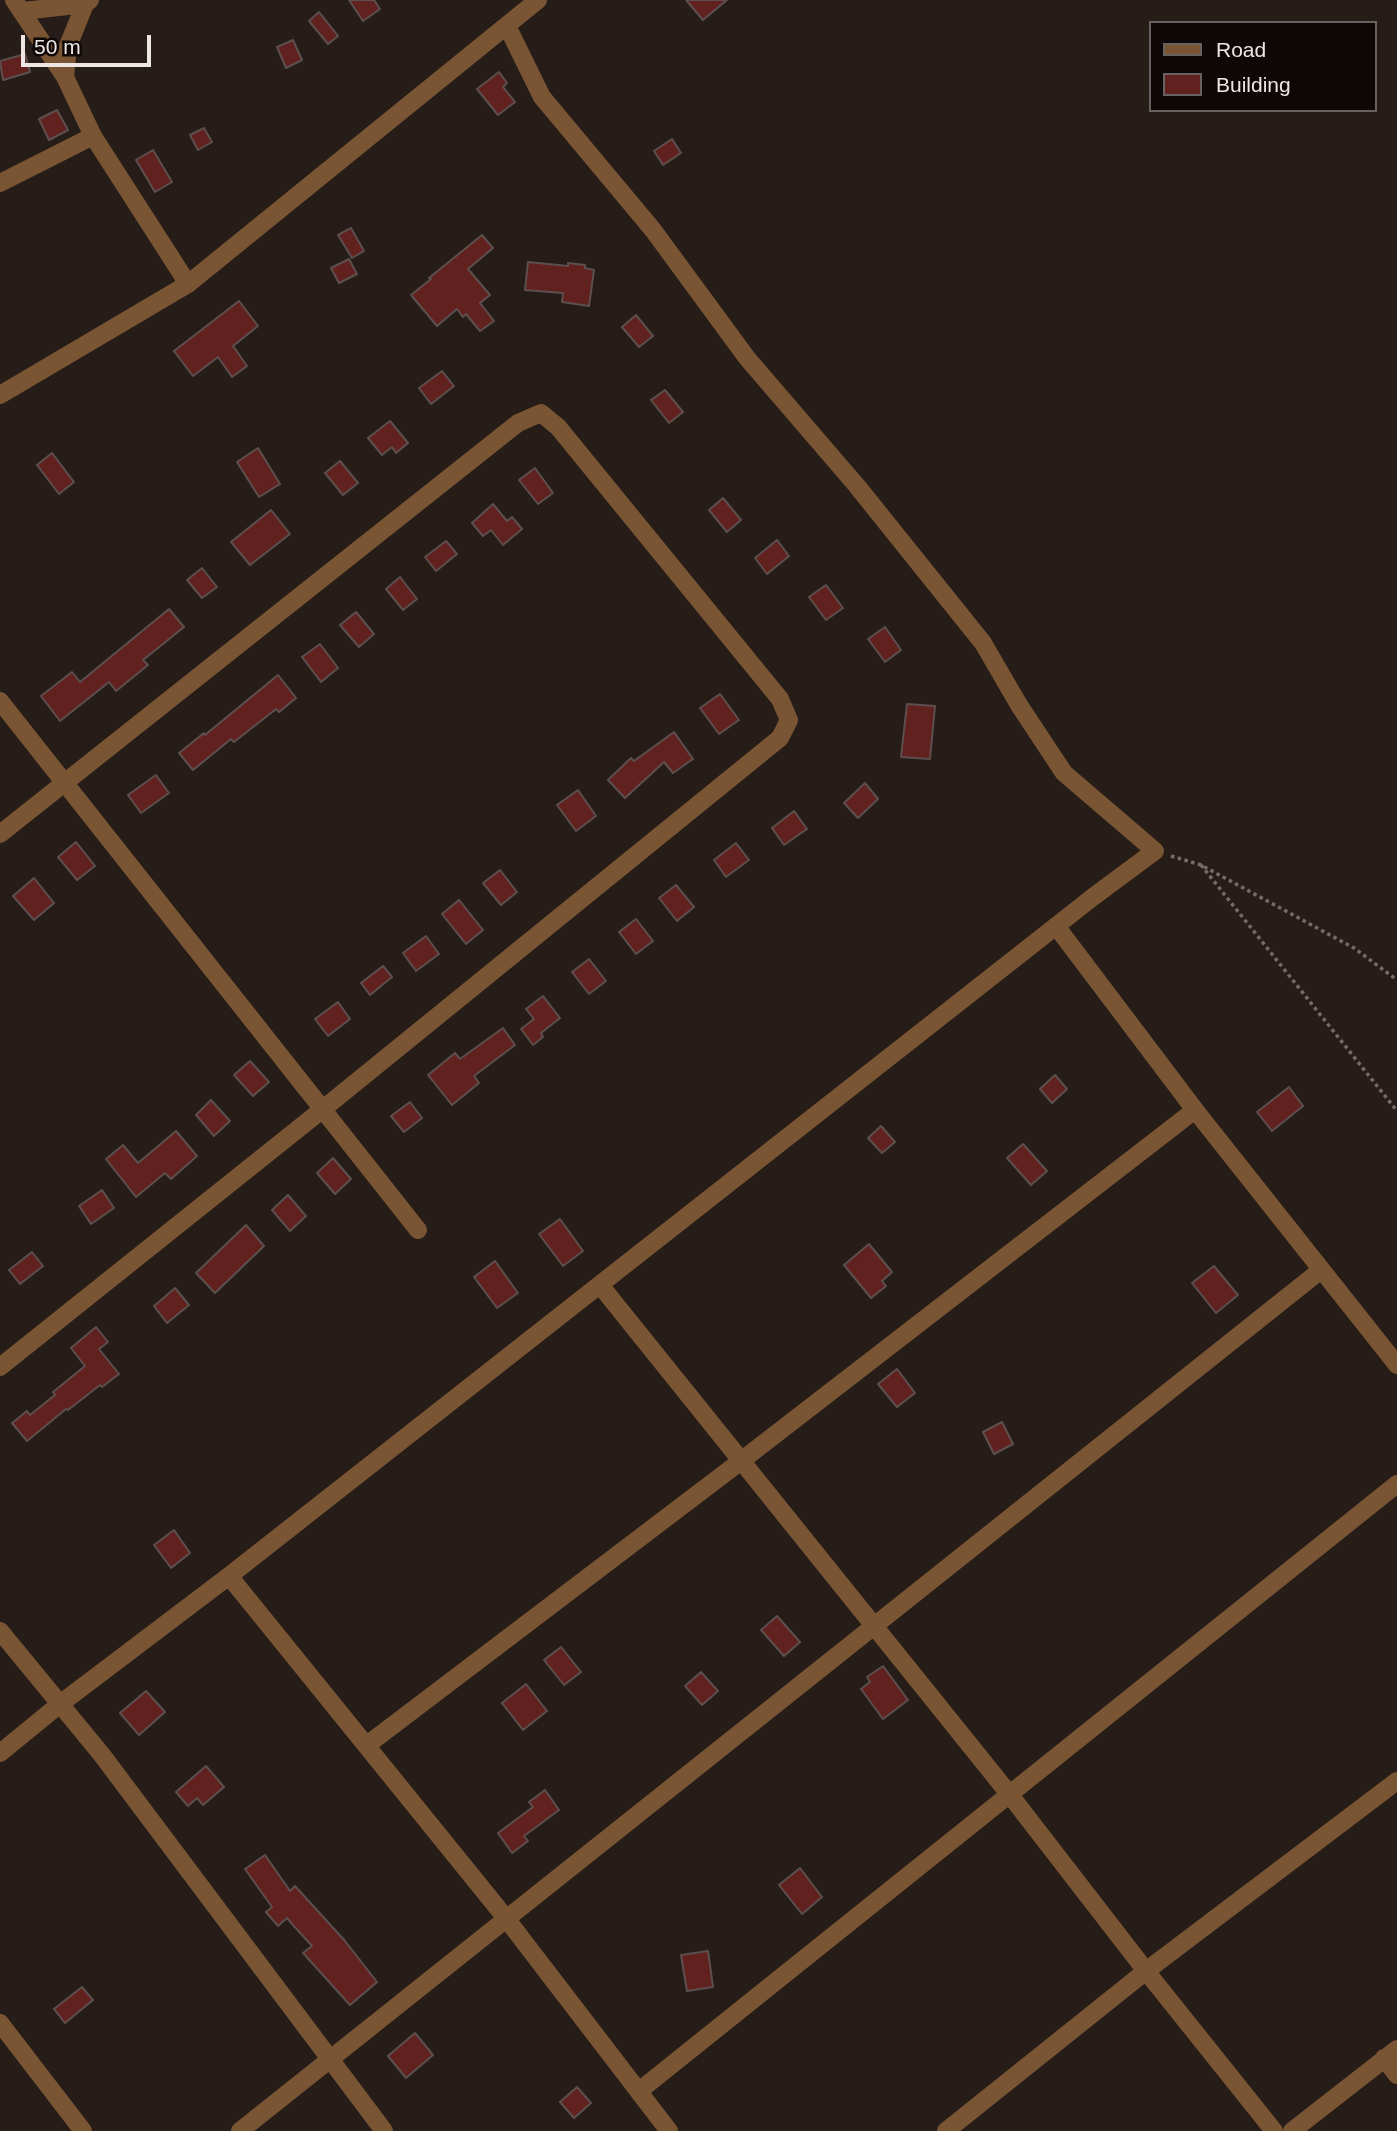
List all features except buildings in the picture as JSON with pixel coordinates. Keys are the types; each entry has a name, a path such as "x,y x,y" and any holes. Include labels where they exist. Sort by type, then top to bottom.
{"street":[{"path":"0,395 188,284 538,0"},
{"path":"65,77 68,46 87,2 19,6 65,77 93,136 188,284"},
{"path":"0,1753 1155,851 1064,773 1019,705 983,643 857,486 747,358 653,230 542,97 507,26"},
{"path":"0,183 93,136"},
{"path":"0,834 518,423 541,413 558,427 780,699 789,720 780,738 0,1367"},
{"path":"0,701 418,1230"},
{"path":"1056,926 1195,1110 1397,1365"},
{"path":"367,1745 741,1461 1195,1110"},
{"path":"240,2131 505,1917 874,1628 1321,1270"},
{"path":"600,1285 1010,1795 1274,2131"},
{"path":"639,2091 1397,1484"},
{"path":"229,1576 505,1917 670,2131"},
{"path":"0,1631 102,1755 384,2131"},
{"path":"946,2131 1146,1971 1397,1781"},
{"path":"2,2029 83,2131"},
{"path":"1292,2131 1391,2053 1397,2075"}],"path":[{"path":"1155,851 1201,864 1354,947 1397,980"},
{"path":"1201,864 1397,1111"}]}
